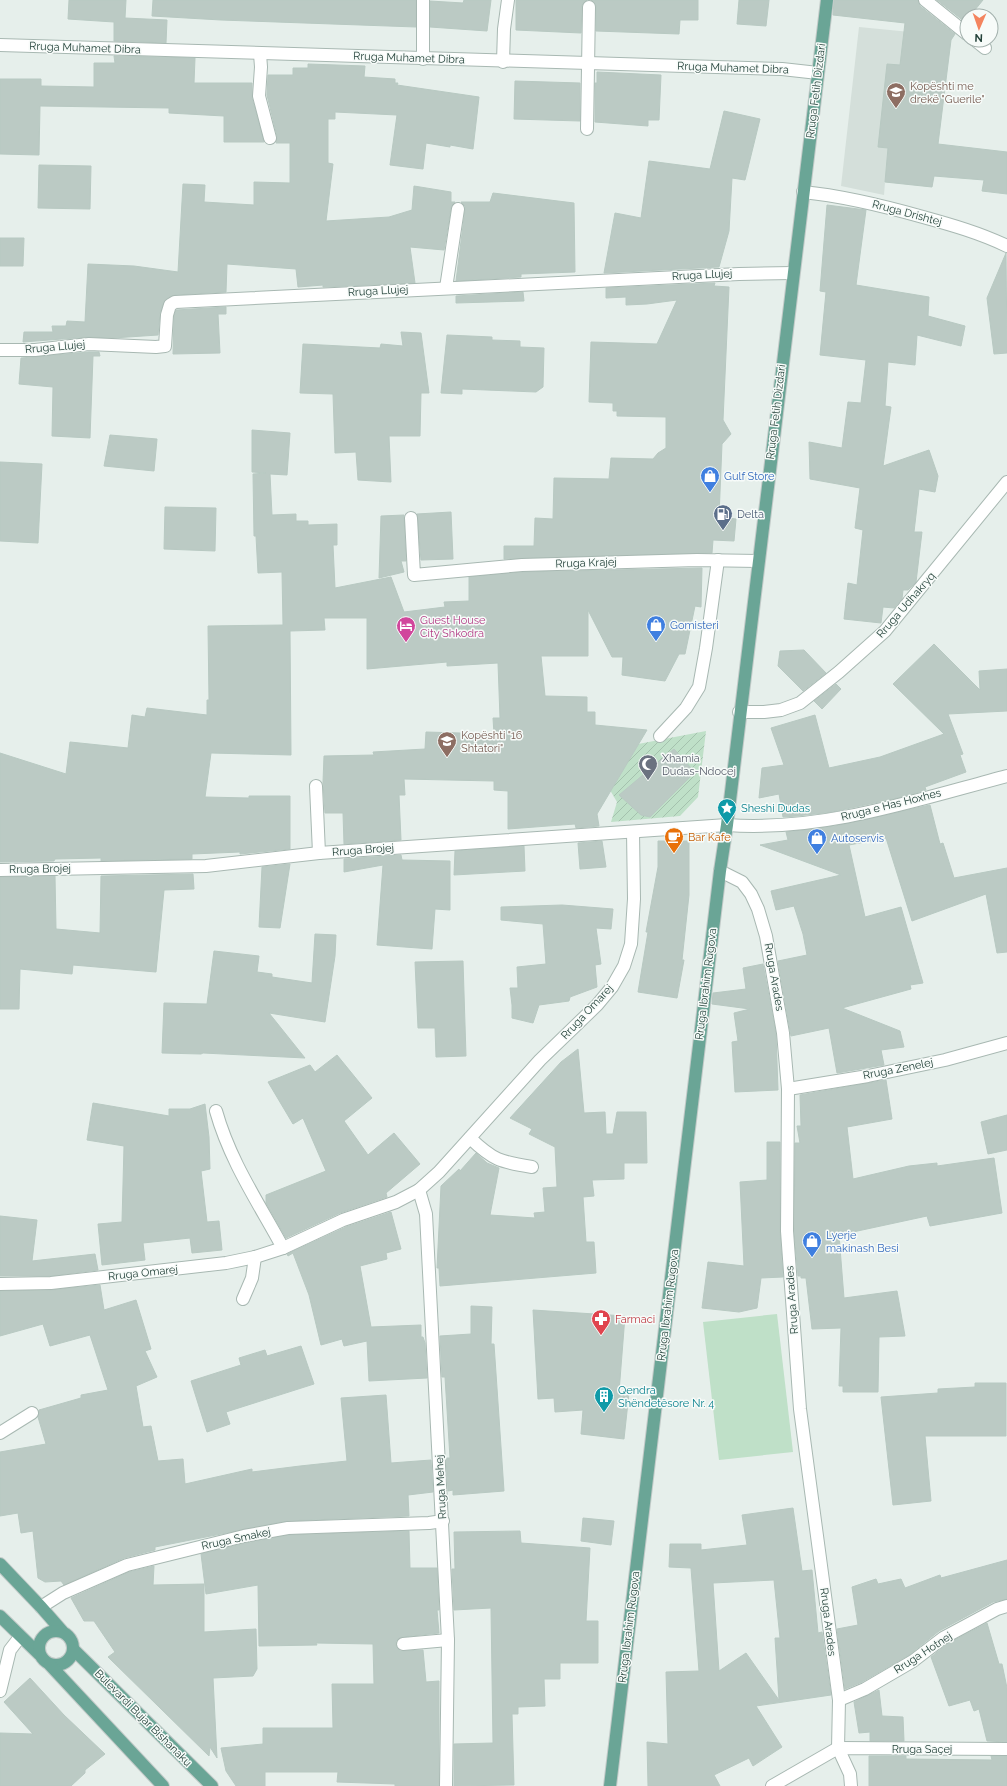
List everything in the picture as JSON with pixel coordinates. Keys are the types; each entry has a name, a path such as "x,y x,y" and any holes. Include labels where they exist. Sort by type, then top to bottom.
{"main road":[{"name":"Rruga Fetih Dizdari","path":"726,825 827,0"},
{"name":"Rruga Ibrahim Rugova","path":"610,1786 726,825"},
{"path":"0,1564 73,1642 74,1650 66,1663 58,1666 50,1665"},
{"path":"0,1616 39,1654 43,1661 50,1665 163,1786"},
{"path":"39,1654 38,1646 46,1633 62,1631"},
{"name":"Bulevardi Bujar Bishanaku","path":"74,1650 212,1786"}],"street":[{"path":"423,0 423,59"},
{"path":"503,62 504,29 508,0"},
{"path":"925,0 959,28"},
{"path":"587,129 589,7"},
{"name":"Rruga Muhamet Dibra","path":"0,45 782,70 818,73"},
{"path":"260,54 261,67 259,96 270,138"},
{"name":"Rruga Drishtej","path":"803,192 842,196 901,210 969,230 1007,246"},
{"path":"446,288 458,209"},
{"name":"Rruga Llujej","path":"0,350 35,350 89,344 156,347 165,346 167,315 170,305 175,302 739,274 793,273"},
{"name":"Rruga Udhakryq","path":"739,712 781,710 800,703 839,672 889,627 1007,482"},
{"name":"Rruga Krajej","path":"411,518 414,575 522,565 697,560 758,561"},
{"path":"660,736 686,708 699,687 718,560"},
{"name":"Rruga e Has Hoxhes","path":"726,825 758,827 847,817 1007,776"},
{"path":"316,786 319,853"},
{"name":"Rruga Brojej","path":"0,870 206,866 319,853 726,825"},
{"name":"Rruga Omarej","path":"0,1284 51,1283 226,1264 283,1248 344,1220 396,1202 419,1190 439,1172 540,1060 597,1005 612,987 624,966 630,944 634,899 633,832"},
{"name":"Rruga Arades","path":"720,871 742,882 751,894 758,909 766,936 783,1033 788,1089 787,1231 800,1409 839,1700 838,1748"},
{"name":"Rruga Zenelej","path":"788,1089 868,1076 945,1060 1007,1043"},
{"path":"216,1111 223,1137 243,1178 283,1248"},
{"path":"470,1138 486,1153 498,1160 532,1167"},
{"name":"Rruga Mehej","path":"419,1190 426,1214 443,1520 448,1640 446,1786"},
{"path":"243,1300 252,1278 255,1257"},
{"path":"0,1433 32,1413"},
{"name":"Rruga Smakej","path":"41,1607 63,1593 127,1565 244,1536 288,1528 430,1523 443,1520"},
{"name":"Rruga Hotnej","path":"839,1700 865,1689 913,1661 943,1638 997,1609 1007,1606"},
{"path":"0,1691 10,1650 20,1637"},
{"path":"403,1644 448,1640"},
{"path":"772,1786 838,1748 850,1774 851,1786"},
{"name":"Rruga Saçej","path":"838,1748 1007,1749"}],"shaded area":[{"name":"Kopështi me drekë \"Guerile\"","path":"859,27 951,36 932,187 885,182 884,195 841,186"}],"green space":[{"path":"706,731 698,797 680,816 611,822 617,802 607,785 633,745"},
{"path":"777,1314 793,1452 719,1460 703,1322"}],"building":[{"path":"69,0 126,0 125,18 167,20 166,43 114,41 114,22 68,19"},
{"path":"153,0 416,0 416,27 152,16"},
{"path":"464,0 491,0 487,31 430,27 430,1 463,3"},
{"path":"516,0 587,0 582,6 581,33 516,30"},
{"path":"591,0 698,0 698,20 680,20 679,34 596,31 596,7 595,3"},
{"path":"739,0 769,0 766,26 737,24"},
{"path":"834,0 918,0 920,6 955,34 951,40 938,144 1007,152 1007,194 982,191 984,180 934,176 932,187 885,182 888,148 878,147 887,64 900,65 905,23 833,15"},
{"path":"937,0 983,0 976,8 959,8 959,17"},
{"path":"114,56 195,58 194,83 252,83 252,98 264,142 224,142 224,116 169,113 169,108 40,106 39,155 0,154 0,79 41,79 41,86 94,87 94,63 115,63"},
{"path":"308,64 365,66 364,77 395,79 395,83 398,83 397,85 479,97 473,149 426,143 423,169 390,165 397,115 335,112 335,119 328,119 328,163 333,164 326,221 389,217 412,210 414,186 451,192 451,202 455,202 451,208 444,250 410,247 415,283 298,287 296,269 227,264 226,292 175,295 166,299 160,313 158,335 113,338 88,337 23,342 24,332 53,332 52,326 66,326 67,321 85,322 88,264 134,266 178,272 183,184 205,185 204,202 254,205 254,182 290,183 290,143 276,143 277,136 267,95 268,75 293,75 293,68 308,68"},
{"path":"597,72 661,75 659,120 648,120 648,126 595,122 595,83 597,83"},
{"path":"515,81 580,83 580,121 514,119"},
{"path":"724,111 760,119 745,180 732,178 729,231 719,267 604,273 615,213 641,218 649,161 710,169"},
{"path":"39,165 91,166 90,209 38,208"},
{"path":"493,193 574,203 575,272 521,274 521,277 456,281 465,210 465,206 461,202 490,202"},
{"path":"827,205 866,210 856,285 929,297 928,316 965,326 961,346 917,335 915,365 888,362 885,406 891,407 883,466 929,450 938,476 935,492 919,489 914,532 922,532 916,582 908,590 903,590 902,599 894,608 883,607 881,623 844,619 848,583 857,585 863,530 855,528 860,488 810,479 809,442 842,448 848,402 861,403 866,360 820,355 826,292 820,291"},
{"path":"0,238 24,238 23,266 0,266"},
{"path":"1006,253 1007,353 994,354 987,298"},
{"path":"715,283 714,286 729,287 723,420 731,434 722,444 719,517 736,519 734,541 713,540 712,553 504,559 504,546 534,546 535,518 553,519 554,478 609,479 611,458 653,459 658,453 666,448 666,417 617,416 617,411 613,411 613,403 589,402 591,342 657,344 677,300 626,305 626,297 606,298 606,288"},
{"path":"523,292 524,301 456,303 456,296"},
{"path":"226,307 226,314 218,314 220,353 173,354 174,316 176,310"},
{"path":"401,332 421,333 429,393 421,393 420,436 389,436 391,482 358,480 356,452 335,453 333,394 300,393 303,344 380,348 381,344 403,346"},
{"path":"447,335 492,337 492,340 520,341 520,347 544,348 543,387 536,392 462,389 462,394 441,393"},
{"path":"99,352 100,356 93,356 90,438 52,436 53,387 19,384 21,358"},
{"path":"252,430 290,433 287,475 270,474 272,515 296,514 296,521 308,521 308,525 337,524 337,545 333,545 335,588 391,577 404,612 445,607 444,602 469,601 469,577 522,572 702,568 701,607 695,606 685,654 679,654 665,681 622,675 623,657 612,657 588,610 588,656 541,656 545,696 587,697 587,712 595,712 595,725 647,730 597,814 599,826 576,828 575,824 508,829 508,791 494,790 494,781 404,779 405,795 399,795 401,840 344,844 343,813 325,813 323,782 324,756 374,755 373,752 425,749 426,732 494,734 493,718 500,718 498,663 447,666 447,662 367,669 367,618 324,618 325,630 290,631 291,755 211,753 205,797 249,798 249,796 290,796 290,849 240,854 240,852 192,854 192,859 101,861 101,858 0,862 0,753 66,774 70,742 128,748 132,715 145,717 147,708 207,715 207,700 209,700 208,626 283,625 282,572 258,573 256,536 254,536 253,474 266,473 252,472"},
{"path":"110,435 157,439 154,471 104,466"},
{"path":"0,462 42,464 38,543 0,541"},
{"path":"165,507 216,508 215,551 164,549"},
{"path":"451,512 453,559 421,560 417,514"},
{"path":"404,515 406,561 401,561 404,572 379,578 381,516"},
{"path":"934,644 980,690 979,671 1007,669 1007,711 948,714 963,754 960,755 966,772 925,787 926,790 902,797 832,812 783,817 779,794 759,798 762,768 784,765 771,728 815,715 829,768 880,757 944,734 893,684"},
{"path":"804,650 826,673 803,691 778,666 780,651"},
{"path":"836,684 841,689 822,709 814,701"},
{"name":"Xhamia Dudas-Ndocej","path":"674,749 691,768 690,777 650,817 641,815 619,795"},
{"path":"930,805 940,844 943,843 954,878 1007,868 1007,952 997,953 986,894 912,921 886,838 849,845 865,917 901,907 923,983 910,985 911,989 842,1008 900,1031 904,1047 881,1050 884,1065 837,1073 829,1028 791,1036 778,961 807,955 803,934 794,906 776,910 771,891 841,875 760,845 788,840 786,832 835,826"},
{"path":"602,841 606,867 580,869 578,843"},
{"path":"658,841 689,841 689,895 682,960 684,960 677,998 638,992 648,932 646,932 658,867"},
{"path":"524,846 525,871 454,875 455,851"},
{"path":"401,855 402,860 450,861 450,910 435,909 432,949 377,945 383,865 344,872 344,859"},
{"path":"290,864 280,928 259,927 262,867"},
{"path":"193,874 194,889 164,890 156,972 73,965 72,974 20,969 19,1009 0,1009 0,877 55,876 56,929 100,933 101,876"},
{"path":"562,905 613,909 611,929 596,928 601,964 595,965 597,987 570,997 569,1001 539,1005 533,1023 512,1018 510,988 518,988 517,967 546,964 543,924 501,920 501,907"},
{"path":"315,934 336,935 335,956 325,1022 269,1013 305,1058 203,1053 162,1053 164,1003 207,1004 214,951 259,956 257,972 272,974 272,977 312,983"},
{"path":"463,961 466,1056 436,1057 435,1028 418,1028 415,962"},
{"path":"763,964 776,1034 778,1090 735,1092 732,1042 738,1041 734,1013 750,1009 712,1004 713,993 746,989 743,968"},
{"path":"578,1049 584,1113 605,1112 606,1134 613,1134 617,1112 646,1112 647,1163 624,1163 624,1179 592,1180 594,1196 583,1197 586,1242 594,1242 596,1273 440,1286 439,1268 437,1268 441,1186 459,1169 460,1171 476,1153 487,1163 499,1168 490,1215 535,1218 534,1213 545,1212 543,1188 557,1187 555,1147 529,1134 532,1129 510,1118 561,1062"},
{"path":"337,1055 372,1098 344,1121 368,1155 394,1133 420,1164 386,1193 387,1197 340,1213 286,1238 266,1203 266,1195 326,1171 303,1118 293,1124 268,1082 310,1065 315,1072"},
{"path":"886,1080 892,1119 847,1127 853,1179 909,1166 937,1163 937,1166 994,1158 1002,1213 930,1226 927,1216 839,1235 844,1298 897,1291 905,1336 879,1337 878,1392 843,1392 843,1386 839,1386 841,1328 812,1329 806,1278 801,1278 801,1276 798,1276 794,1231 795,1143 800,1143 797,1126 801,1126 800,1095"},
{"path":"93,1103 169,1116 169,1109 190,1109 205,1104 209,1137 210,1169 201,1171 207,1222 219,1221 222,1250 192,1253 190,1238 143,1243 145,1260 102,1265 98,1224 122,1222 124,1146 87,1140"},
{"path":"1007,1115 1007,1150 988,1154 981,1122"},
{"path":"767,1142 780,1142 780,1231 783,1277 761,1278 757,1308 739,1312 702,1308 708,1262 744,1266 740,1182 767,1180"},
{"path":"391,1212 401,1249 386,1253 387,1259 360,1266 371,1327 421,1325 421,1337 423,1337 425,1343 427,1378 369,1381 367,1341 344,1346 342,1339 321,1345 309,1295 293,1253 288,1256 287,1254 346,1227"},
{"path":"0,1216 37,1220 32,1261 95,1254 98,1270 50,1276 0,1276"},
{"path":"100,1285 104,1310 136,1300 151,1349 145,1351 157,1377 136,1386 143,1427 151,1426 158,1461 183,1459 185,1484 252,1469 252,1472 347,1461 341,1398 386,1395 391,1463 431,1460 433,1492 408,1495 409,1516 287,1521 155,1547 155,1550 124,1558 64,1585 61,1581 45,1582 38,1578 33,1531 21,1533 18,1513 0,1516 0,1452 46,1444 38,1417 39,1410 81,1398 81,1395 108,1390 90,1335 50,1346 43,1324 0,1336 0,1291 51,1290"},
{"path":"471,1306 492,1307 491,1344 494,1344 504,1491 453,1495 453,1490 448,1491 446,1458 450,1458 445,1377 442,1377 440,1336 471,1334"},
{"path":"533,1310 625,1316 619,1392 629,1393 624,1439 581,1434 583,1410 555,1412 554,1398 538,1399"},
{"path":"301,1346 314,1384 226,1412 230,1424 207,1432 191,1381 241,1365 239,1358 265,1350 267,1356"},
{"path":"975,1383 1006,1383 1006,1436 925,1436 931,1501 893,1505 881,1397 938,1393 938,1389 975,1387"},
{"path":"793,1508 802,1571 812,1570 818,1633 822,1632 831,1695 756,1706 782,1747 753,1766 749,1758 714,1775 720,1786 648,1786 647,1742 668,1744 666,1672 699,1671 691,1568 669,1567 670,1544 701,1544 701,1550 747,1545 742,1515","holes":["774,1580 780,1638 775,1638 779,1700 746,1653 719,1671 713,1583"]},
{"path":"583,1518 614,1521 611,1545 581,1541"},
{"path":"409,1531 410,1568 437,1568 439,1610 437,1610 439,1633 402,1637 396,1641 396,1645 400,1651 423,1650 426,1682 439,1681 439,1786 395,1786 395,1784 337,1782 338,1772 265,1772 265,1786 236,1786 226,1771 221,1748 263,1744 263,1728 333,1728 332,1684 374,1684 373,1644 316,1643 317,1645 259,1646 258,1585 206,1594 201,1554 246,1543 289,1535"},
{"path":"520,1531 521,1543 590,1548 586,1621 598,1621 598,1663 560,1663 560,1679 544,1679 545,1706 518,1707 518,1714 512,1714 514,1785 454,1786 454,1744 493,1743 491,1608 454,1610 452,1569 455,1569 454,1532"},
{"path":"1007,1560 1007,1599 993,1602 939,1631 909,1655 862,1682 845,1689 837,1629 858,1625 852,1587 876,1579 878,1584 901,1579 905,1588 940,1575 941,1578"},
{"path":"154,1566 153,1585 204,1584 204,1632 256,1629 257,1669 253,1676 213,1678 217,1758 210,1747 209,1756 108,1657 115,1652 94,1621 84,1621 71,1598 129,1572"},
{"path":"987,1623 999,1664 1002,1664 1007,1688 1007,1742 987,1741 979,1709 974,1711 970,1700 949,1706 931,1657 947,1644"},
{"path":"30,1678 64,1715 105,1754 85,1770 85,1773 71,1786 0,1786 0,1733 33,1734 4,1702"},
{"path":"879,1690 882,1716 903,1717 904,1741 870,1741 870,1732 859,1733 854,1702"},
{"path":"869,1756 906,1756 906,1759 992,1760 991,1756 1007,1756 1007,1786 869,1786"}],"place":[{"name":"Kopështi me drekë \"Guerile\"","path":"896,109"},
{"name":"Gulf Store","path":"710,493"},
{"name":"Delta","path":"723,531"},
{"name":"Gomisteri","path":"656,642"},
{"name":"Guest House City Shkodra","path":"406,643"},
{"name":"Kopështi \"16 Shtatori\"","path":"447,758"},
{"name":"Xhamia Dudas-Ndocej","path":"648,781"},
{"name":"Sheshi Dudas","path":"727,825"},
{"name":"Bar Kafe","path":"674,854"},
{"name":"Autoservis","path":"817,855"},
{"name":"Lyerje makinash Besi","path":"812,1258"},
{"name":"Farmaci","path":"601,1336"},
{"name":"Qendra Shëndetësore Nr. 4","path":"604,1413"}]}
